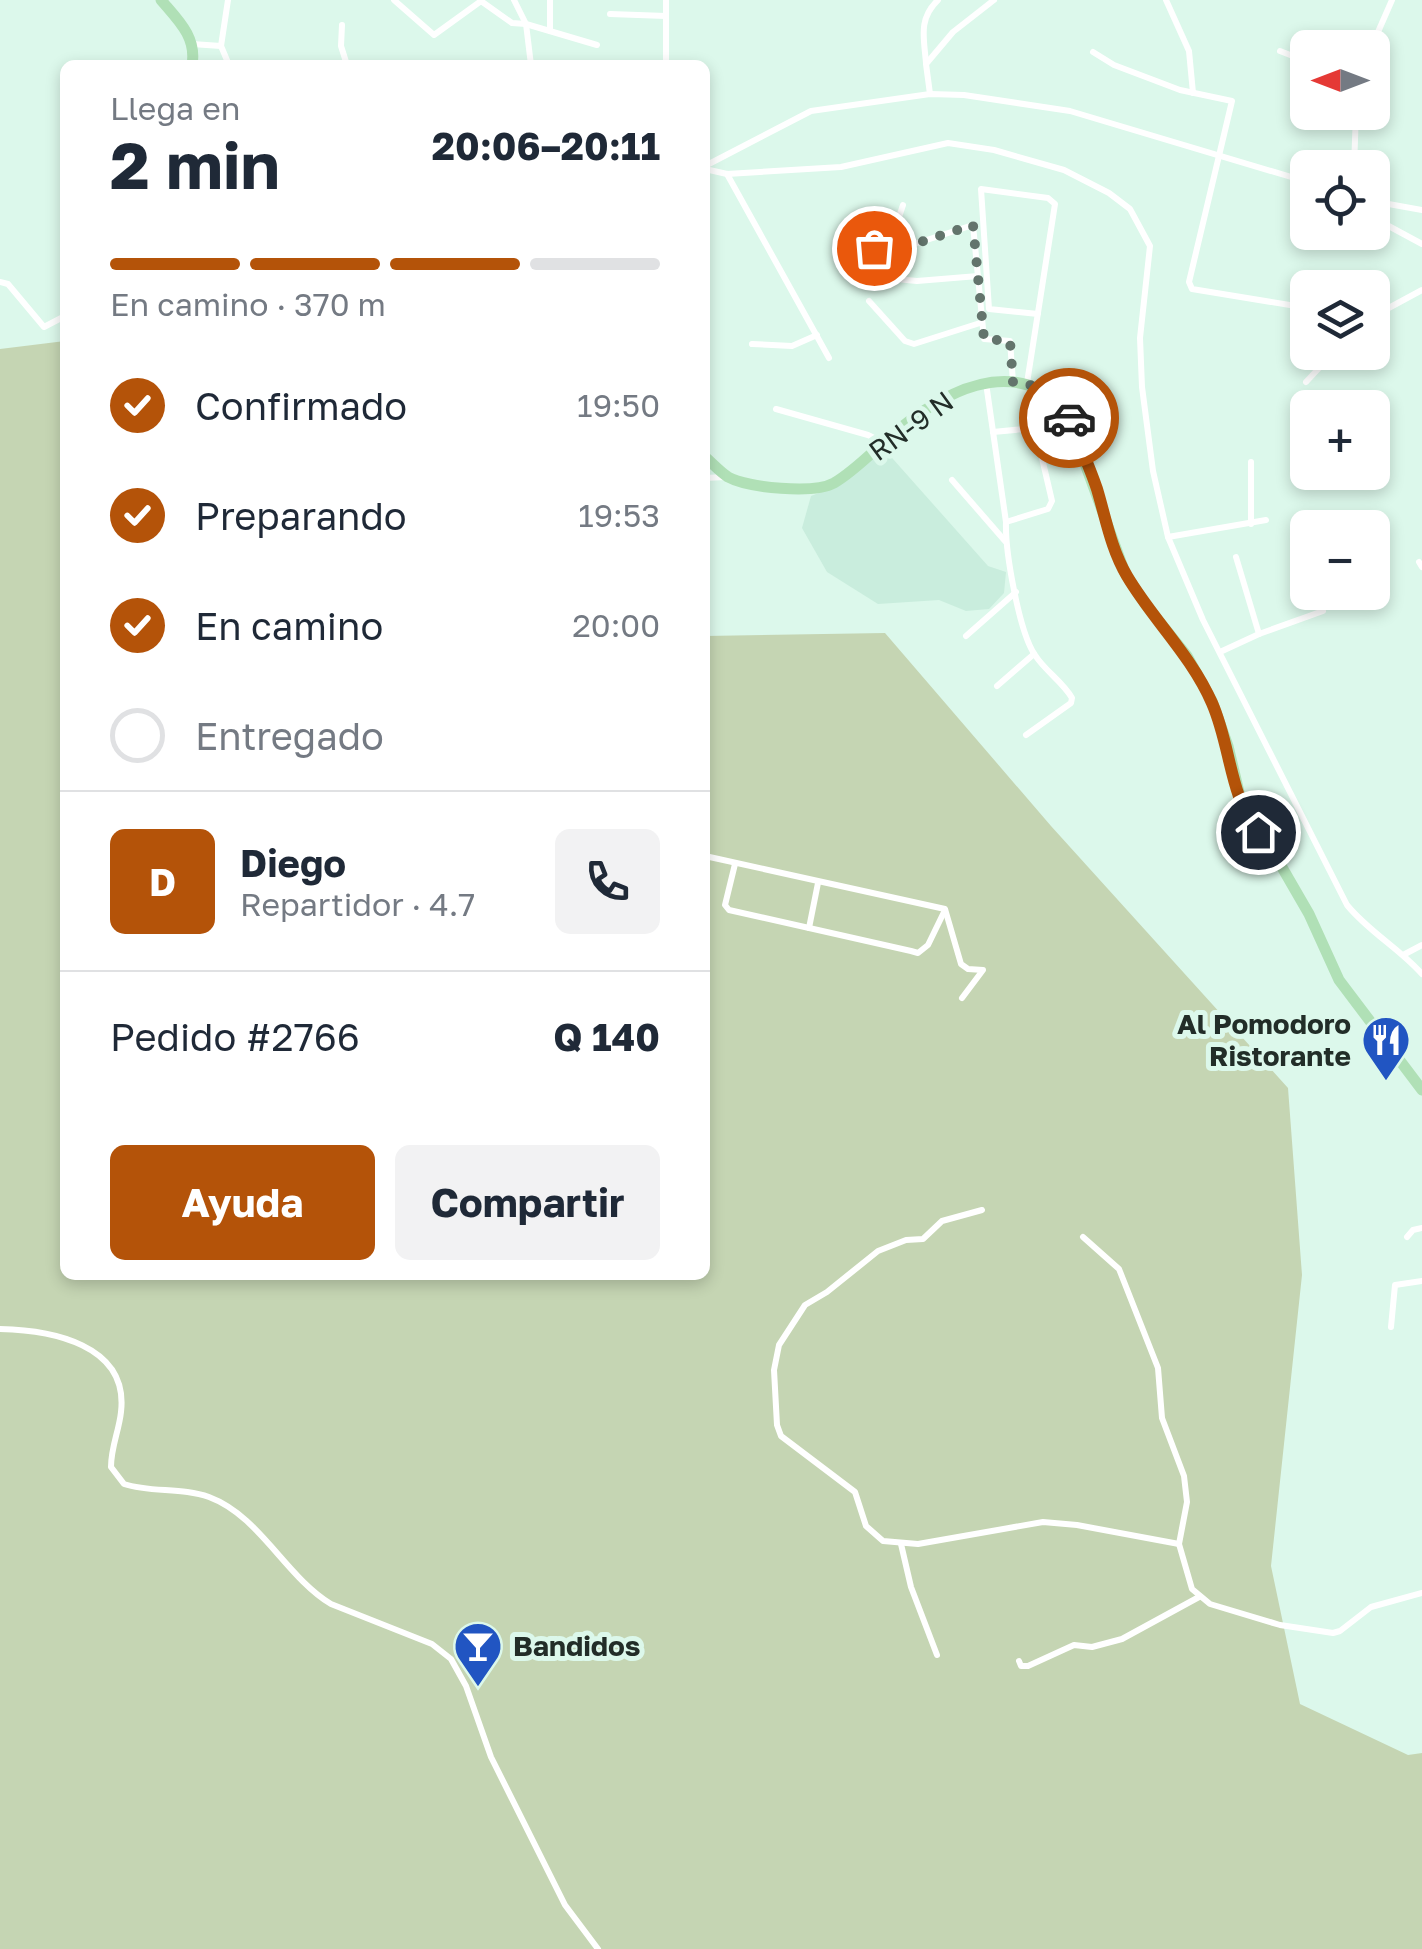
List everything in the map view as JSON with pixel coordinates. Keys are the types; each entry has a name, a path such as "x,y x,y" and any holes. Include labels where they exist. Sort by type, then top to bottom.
{"main road":[{"path":"161,0 188,33 192,60"},
{"name":"RN-9 N","path":"710,461 727,476 748,484 823,487 946,397 986,382 1044,388 1064,406 1125,572 1187,656 1212,702 1228,746 1244,814 1272,850 1309,914 1339,980 1422,1090"}],"street":[{"path":"227,60 221,46 228,0"},
{"path":"394,0 434,35 481,2 512,23 597,45"},
{"path":"514,0 526,24 531,60"},
{"path":"550,0 550,31"},
{"path":"666,0 666,60"},
{"path":"930,94 922,27 927,10 938,0"},
{"path":"926,64 952,32 994,0"},
{"path":"1166,0 1189,51 1193,93"},
{"path":"1378,30 1391,0"},
{"path":"610,14 666,16"},
{"path":"342,25 341,46 345,60"},
{"path":"192,44 221,46"},
{"path":"1280,51 1290,55"},
{"path":"1093,52 1114,65 1193,93 1232,101 1190,287 1290,305"},
{"path":"710,165 811,111 930,94 964,95 1070,111 1290,176"},
{"path":"710,169 727,174 841,167 924,146 948,144 994,150 1064,170 1109,193 1130,209 1150,246 1140,338 1142,387 1153,471 1178,566 1347,906 1361,922 1405,954 1422,974"},
{"path":"727,174 829,358"},
{"path":"1027,384 1038,314 1055,204 1053,200 981,189 988,309 1038,314"},
{"path":"1390,204 1422,210"},
{"path":"887,253 904,205"},
{"path":"874,248 896,255 905,247 973,225 980,323 985,340 1010,341 1013,382"},
{"path":"1390,227 1422,244"},
{"path":"886,278 918,281 978,276"},
{"path":"0,282 8,284 44,327 60,319"},
{"path":"1390,306 1422,290"},
{"path":"869,302 904,341 914,344 980,323"},
{"path":"752,344 792,346 817,335"},
{"path":"1306,382 1317,370"},
{"path":"986,382 1016,592 1034,654 1072,698 1071,703 1026,735"},
{"path":"776,409 868,435 883,443"},
{"path":"993,432 1035,428 1052,501 1048,509 1006,522"},
{"path":"1252,462 1252,524"},
{"path":"710,478 727,476"},
{"path":"952,480 1006,542"},
{"path":"1168,537 1266,520"},
{"path":"1236,557 1259,634"},
{"path":"966,636 1016,592"},
{"path":"1220,652 1323,611"},
{"path":"997,686 1034,654"},
{"path":"710,856 945,909"},
{"path":"734,864 726,909 918,952 928,945 945,909"},
{"path":"809,928 818,882"},
{"path":"945,909 961,964 983,970 962,998"},
{"path":"1405,954 1422,944"},
{"path":"982,1210 942,1221 922,1240 906,1240 878,1250 805,1305 779,1345 774,1370 781,1436 855,1492 866,1526 875,1537 902,1544 1043,1522 1179,1544"},
{"path":"1407,1238 1422,1228"},
{"path":"1083,1237 1120,1269 1158,1368 1162,1418 1184,1476 1187,1502 1179,1544 1190,1584 1199,1597 1280,1625 1333,1633 1372,1606 1422,1593"},
{"path":"1391,1327 1395,1285 1422,1281"},
{"path":"0,1330 73,1339 104,1360 116,1378 122,1410 111,1467 124,1484 192,1492 223,1504 243,1518 314,1594 444,1651 462,1677 491,1757 565,1905 598,1949"},
{"path":"902,1544 911,1586 937,1654"},
{"path":"1019,1661 1021,1666 1028,1666 1074,1645 1110,1643 1199,1597"}],"shaded area":[{"path":"60,342 60,1280 710,1280 710,636 885,633 1051,826 1288,1088 1302,1275 1271,1566 1300,1704 1408,1755 1422,1753 1422,1949 0,1949 0,349"},
{"path":"885,450 988,566 1006,572 1004,593 989,609 966,611 939,600 878,604 827,572 802,528 811,496 829,489"}],"way so far":[{"path":"874,248 896,255 902,248 973,225 984,339 1008,339 1013,382 1044,388 1064,406 1069,418"}],"place":[{"name":"Al Pomodoro Ristorante","path":"1386,1082"},
{"name":"Bandidos","path":"478,1688"}],"route":[{"path":"1069,418 1125,572 1187,656 1212,702 1228,746 1244,814 1258,832"}]}
